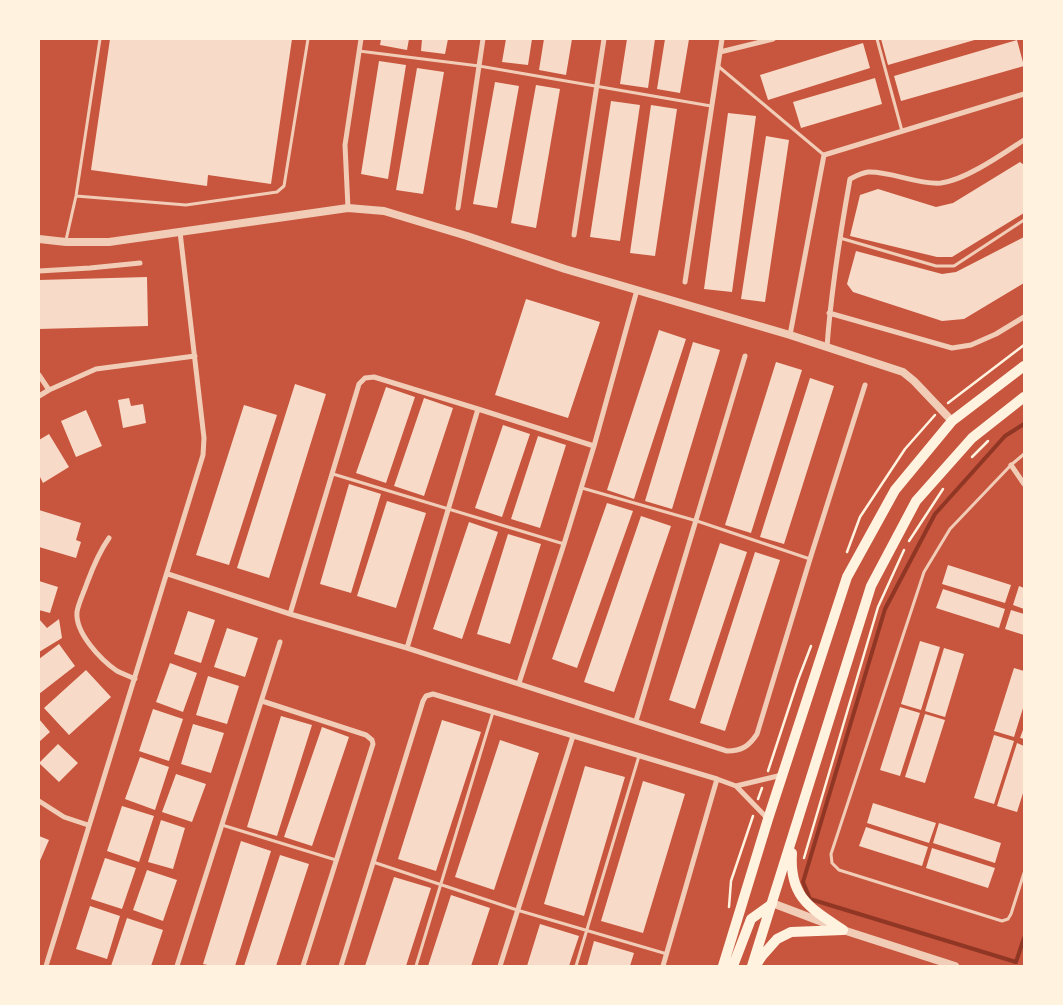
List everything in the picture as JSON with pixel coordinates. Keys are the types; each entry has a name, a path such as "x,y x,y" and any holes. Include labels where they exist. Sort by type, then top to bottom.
{"main road":[{"path":"724,966 768,819 847,577 895,490 952,421 1024,366"},
{"path":"754,966 792,837 871,586 916,501 972,438 1024,397"},
{"path":"792,837 791,867 794,884 803,899 822,916 843,930"},
{"path":"733,966 750,919 772,904"},
{"path":"754,966 777,939 791,932 843,930"}],"street":[{"path":"348,208 345,145 361,39"},
{"path":"458,208 483,39"},
{"path":"574,235 604,39"},
{"path":"685,282 722,39"},
{"path":"720,52 773,39"},
{"path":"790,334 824,155 1024,94"},
{"path":"827,347 839,238 850,179 858,174 868,172 923,182 941,183 966,175 1024,140"},
{"path":"39,239 66,242 109,242 348,208 384,211 467,236 565,269 790,334 903,372 952,421"},
{"path":"46,966 203,455 204,438 180,232"},
{"path":"39,271 140,263"},
{"path":"519,684 582,488 637,290"},
{"path":"830,313 952,348 971,345 996,334 1024,317"},
{"path":"39,396 96,370 195,356"},
{"path":"636,721 745,356"},
{"path":"39,374 49,390"},
{"path":"290,614 359,384 365,378 374,377 594,446"},
{"path":"168,574 290,614 407,648 727,751 736,751 752,742 757,734 865,385"},
{"path":"407,648 478,409"},
{"path":"1012,465 1024,484"},
{"path":"109,538 97,558 77,612 79,627 104,661 119,672 135,679"},
{"path":"177,966 280,642"},
{"path":"340,966 426,696 433,694 717,779 736,786 768,819"},
{"path":"262,701 366,735 372,740 373,744 303,966"},
{"path":"500,966 573,736"},
{"path":"736,786 783,774"},
{"path":"663,966 717,779"},
{"path":"39,801 64,817 88,825"},
{"path":"772,904 843,930 954,966"}],"lane":[{"path":"66,242 76,196 100,39"},
{"path":"76,196 186,205 277,192 284,186 308,39"},
{"path":"877,39 902,131"},
{"path":"359,51 479,66 596,88 712,106"},
{"path":"718,66 824,155"},
{"path":"839,238 936,266 954,266 1024,220"},
{"path":"1024,454 950,529 924,572 831,854 832,863 839,870 1002,921 1008,919 1012,914 1024,872"},
{"path":"333,474 564,544"},
{"path":"582,488 697,521 810,559"},
{"path":"416,966 493,712"},
{"path":"576,966 639,756"},
{"path":"222,825 336,860"},
{"path":"373,862 517,910 666,954"}],"path":[{"path":"966,463 992,437"},
{"path":"802,864 878,607 908,543 946,484"}],"building":[{"path":"110,39 292,39 271,184 208,175 207,186 91,170"},
{"path":"381,39 409,39 407,50 380,45"},
{"path":"422,39 448,39 445,54 421,51"},
{"path":"506,39 532,39 528,65 502,62"},
{"path":"544,39 572,39 566,75 539,70"},
{"path":"627,39 655,39 648,88 620,84"},
{"path":"665,39 689,39 680,93 657,89"},
{"path":"881,39 978,39 888,65"},
{"path":"1017,40 1024,66 901,101 894,76"},
{"path":"863,43 870,68 768,100 760,75"},
{"path":"379,61 406,65 388,179 361,174"},
{"path":"417,68 444,72 423,194 396,190"},
{"path":"875,78 882,104 801,128 793,102"},
{"path":"495,82 519,86 497,208 473,204"},
{"path":"536,85 560,89 536,228 511,223"},
{"path":"611,101 640,105 620,241 590,237"},
{"path":"651,105 677,109 655,256 630,253"},
{"path":"728,113 756,116 732,292 704,289"},
{"path":"766,136 789,140 765,302 741,299"},
{"path":"1020,162 1024,165 1024,213 952,257 937,257 850,236 860,195 878,189 936,207 953,203"},
{"path":"1024,237 1024,283 964,319 942,321 853,292 847,284 856,251 942,274 956,272"},
{"path":"147,277 148,326 39,329 39,280"},
{"path":"526,299 600,322 568,418 495,395"},
{"path":"659,330 686,339 634,499 607,490"},
{"path":"693,342 720,350 672,509 645,501"},
{"path":"776,362 802,370 751,533 725,525"},
{"path":"810,378 834,386 784,544 760,537"},
{"path":"295,384 326,394 269,578 237,568"},
{"path":"386,387 415,397 386,483 356,473"},
{"path":"129,398 131,406 143,404 146,423 123,428 118,400"},
{"path":"424,398 453,408 424,496 394,486"},
{"path":"244,405 277,415 229,565 196,555"},
{"path":"86,410 102,446 76,457 61,421"},
{"path":"503,425 530,434 502,517 475,508"},
{"path":"49,434 69,467 43,483 39,475 39,440"},
{"path":"538,436 566,445 540,528 511,519"},
{"path":"349,484 381,494 351,593 320,584"},
{"path":"387,501 426,513 396,608 357,596"},
{"path":"607,503 633,511 577,668 552,659"},
{"path":"39,510 81,523 76,540 81,542 76,558 39,547"},
{"path":"641,516 671,526 614,692 584,682"},
{"path":"469,522 498,532 462,639 433,629"},
{"path":"508,534 541,544 510,644 477,634"},
{"path":"720,543 747,552 695,709 669,700"},
{"path":"755,552 780,560 725,731 700,723"},
{"path":"948,565 1011,585 1005,603 942,584"},
{"path":"39,581 58,587 50,613 39,610"},
{"path":"1019,586 1024,588 1024,609 1013,605"},
{"path":"943,589 1005,609 999,628 936,608"},
{"path":"1011,610 1024,614 1024,635 1005,629"},
{"path":"188,611 215,620 201,663 174,654"},
{"path":"39,619 47,628 59,619 62,638 39,652"},
{"path":"227,628 258,638 245,677 214,667"},
{"path":"920,641 940,647 921,710 901,704"},
{"path":"59,644 75,666 39,694 39,659"},
{"path":"944,648 964,654 945,717 925,711"},
{"path":"170,663 197,673 183,712 156,702"},
{"path":"1014,668 1024,671 1024,705 1014,737 994,731"},
{"path":"86,670 111,697 69,735 44,708"},
{"path":"208,676 239,686 227,724 196,715"},
{"path":"900,707 920,713 900,776 880,770"},
{"path":"153,709 183,719 169,761 139,751"},
{"path":"925,714 945,720 925,783 905,777"},
{"path":"281,716 312,725 277,836 247,827"},
{"path":"39,719 50,732 39,742"},
{"path":"442,720 481,732 436,871 398,859"},
{"path":"193,724 224,733 211,773 181,764"},
{"path":"322,727 349,737 312,846 284,837"},
{"path":"1024,727 1024,739 1020,738"},
{"path":"994,735 1014,741 994,804 974,798"},
{"path":"500,740 539,753 494,890 455,877"},
{"path":"1017,743 1024,746 1024,790 1017,812 997,806"},
{"path":"58,744 78,763 59,782 39,763"},
{"path":"140,757 169,767 155,810 125,799"},
{"path":"585,766 625,777 584,916 544,904"},
{"path":"176,774 206,784 192,822 162,812"},
{"path":"643,781 685,794 643,933 601,921"},
{"path":"873,803 936,823 929,843 867,823"},
{"path":"122,806 154,816 139,862 107,851"},
{"path":"161,820 185,828 173,869 148,862"},
{"path":"939,823 1001,843 995,863 933,843"},
{"path":"866,827 928,847 922,866 859,846"},
{"path":"39,836 49,840 39,863"},
{"path":"241,841 271,851 235,966 203,964"},
{"path":"932,848 995,868 988,888 926,868"},
{"path":"280,855 309,864 276,966 244,966"},
{"path":"105,858 136,868 122,909 91,899"},
{"path":"147,870 177,880 163,921 133,910"},
{"path":"394,877 431,888 406,966 365,966"},
{"path":"451,895 490,908 471,966 428,966"},
{"path":"90,906 120,916 107,959 76,949"},
{"path":"127,918 163,930 151,966 111,966"},
{"path":"540,924 579,936 569,966 527,966"},
{"path":"594,941 634,953 630,966 587,966"}],"waterway":[{"path":"1024,424 1005,436 935,514 885,609 803,882 810,899 1016,962 1024,938"}]}
